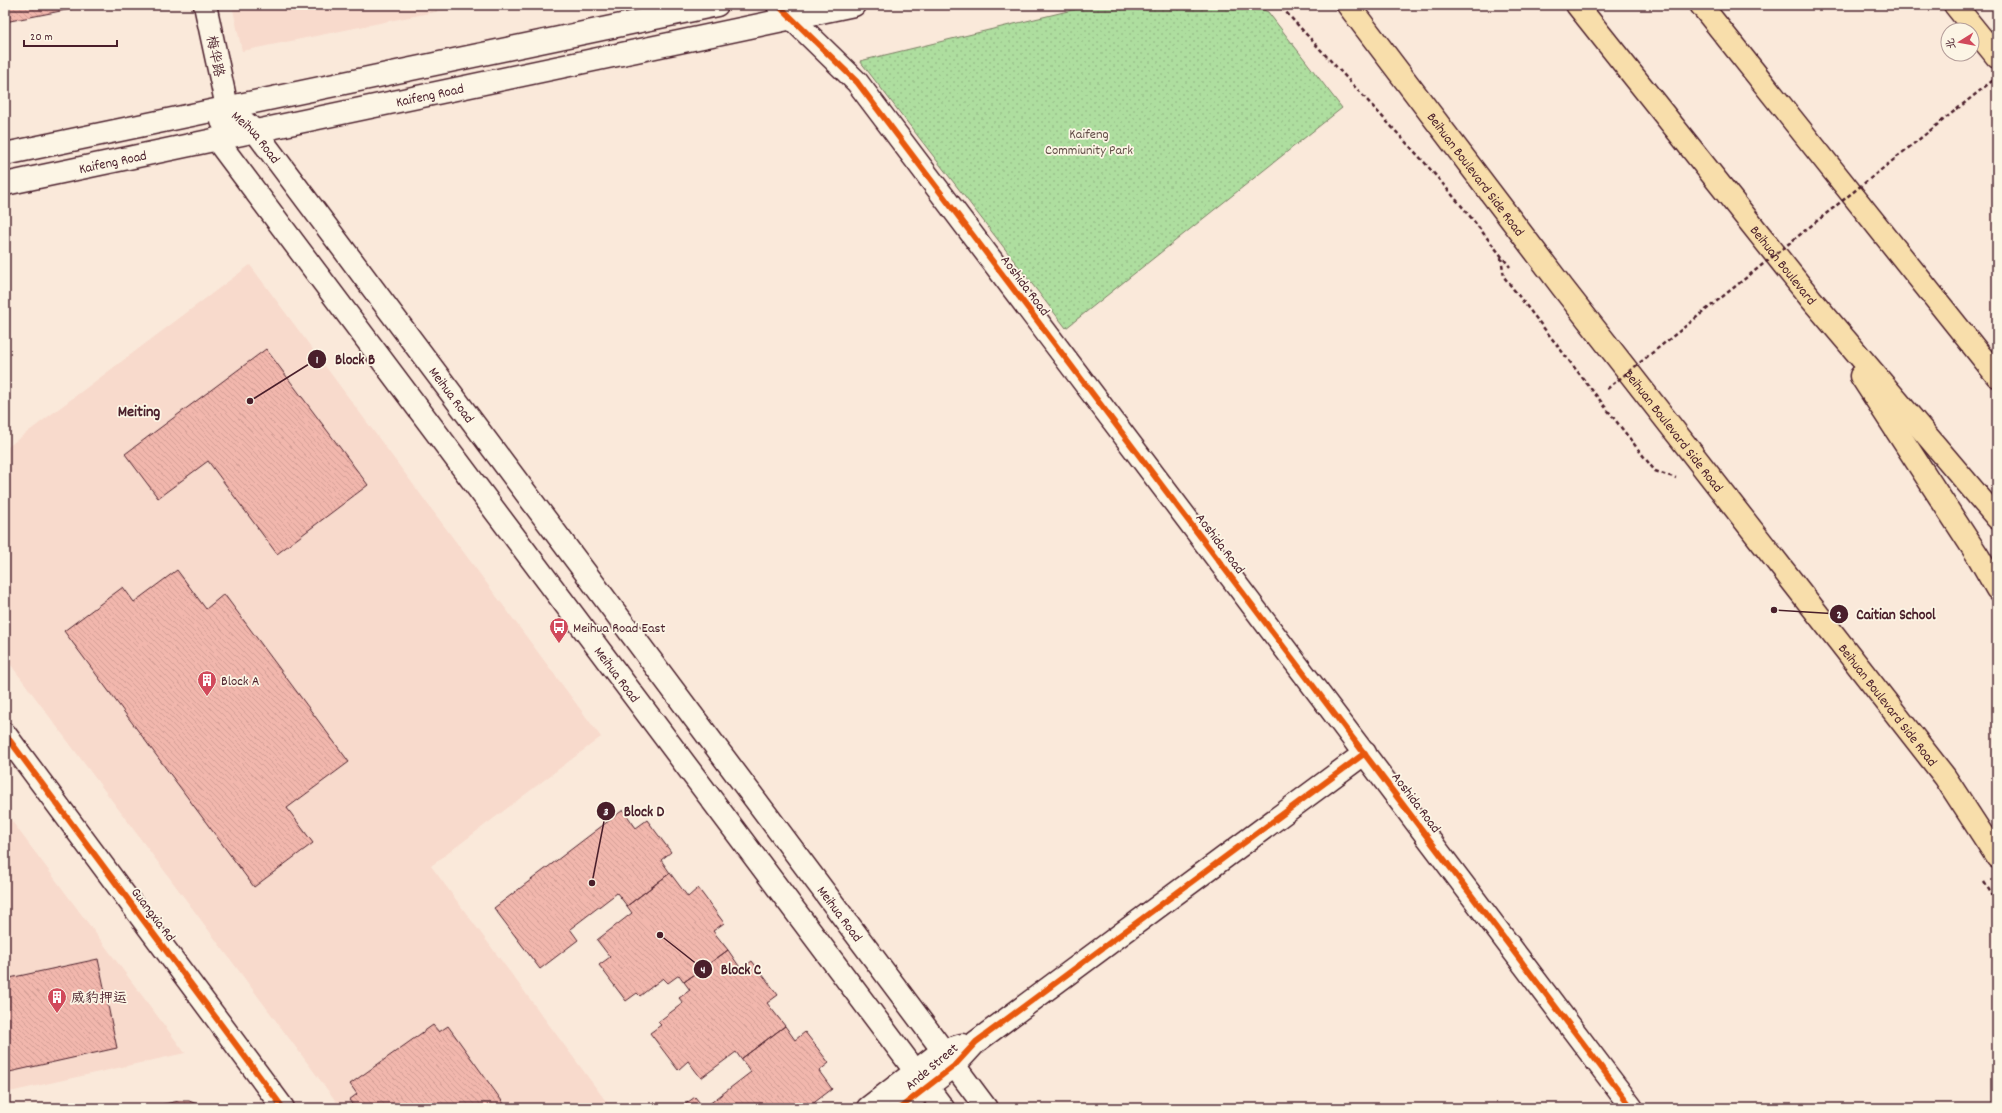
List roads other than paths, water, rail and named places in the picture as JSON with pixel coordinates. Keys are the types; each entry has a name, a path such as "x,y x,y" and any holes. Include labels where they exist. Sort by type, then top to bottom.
{"main road":[{"name":"梅华路","path":"205,5 227,107"},
{"name":"Kaifeng Road","path":"5,154 717,5"},
{"name":"Kaifeng Road","path":"5,184 255,131 785,12 854,5"},
{"name":"Beihuan Boulevard Side Road","path":"1348,5 1563,288 1945,777 1997,857"},
{"name":"Beihuan Boulevard","path":"1577,5 1811,299 1997,518"},
{"path":"1701,5 1997,376"},
{"path":"1955,5 1997,57"},
{"name":"Aoshida Road","path":"785,12 857,82 1632,1108"},
{"name":"Meihua Road","path":"943,1108 216,139 227,107 255,131 986,1108"},
{"path":"1811,299 1978,556 1997,589"},
{"name":"Guangxia Rd","path":"5,734 283,1108"},
{"name":"Ande Street","path":"868,1108 921,1079 948,1059 976,1042 1365,753"},
{"name":"Ande Street","path":"900,1108 921,1079"}],"place":[{"name":"Block B","path":"250,401"},
{"name":"Caitian School","path":"1774,610"},
{"name":"Meihua Road East","path":"559,644"},
{"name":"Block A","path":"207,697"},
{"name":"Block D","path":"592,883"},
{"name":"Block C","path":"660,935"},
{"name":"威豹押运","path":"57,1014"}],"district":[{"name":"Meiting","path":"139,410"}],"park label":[{"name":"Kaifeng Commiunity Park","path":"1089,142"}]}
